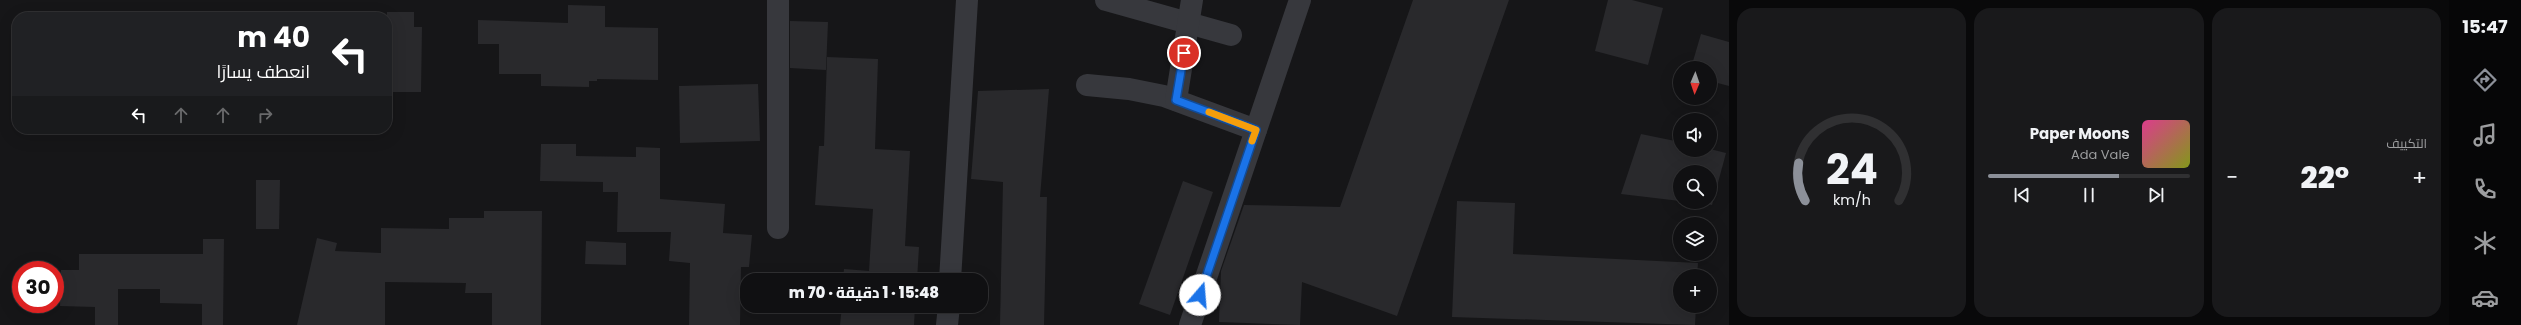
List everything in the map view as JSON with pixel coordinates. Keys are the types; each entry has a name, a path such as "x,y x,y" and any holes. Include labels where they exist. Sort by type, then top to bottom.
{"street":[{"path":"778,0 778,228"},
{"path":"950,273 967,0 959,0"},
{"path":"1106,0 1231,35"},
{"path":"1176,100 1192,0"},
{"path":"1190,325 1300,0"},
{"path":"1087,85 1129,89 1176,100 1256,130"},
{"path":"947,325 948,313"}],"building":[{"path":"1413,0 1509,0 1397,316 1302,282 1300,325 1219,322 1221,271 1244,205 1340,207"},
{"path":"1608,0 1632,0 1663,8 1648,65 1595,51"},
{"path":"568,5 605,6 605,27 658,28 658,80 597,79 597,81 589,81 589,87 541,86 541,74 499,74 499,44 478,44 478,20 568,23"},
{"path":"392,12 414,12 414,27 422,27 421,92 392,92"},
{"path":"790,21 828,22 826,70 790,68"},
{"path":"1701,34 1729,42 1729,86 1717,83 1717,61 1693,61"},
{"path":"827,57 878,59 875,149 910,151 905,246 919,247 917,273 844,273 844,269 869,271 873,209 815,205 819,146 824,146"},
{"path":"758,84 760,141 680,143 679,86"},
{"path":"1049,89 1040,197 1047,197 1044,325 1000,325 1003,182 971,179 978,91"},
{"path":"1641,134 1673,141 1673,157 1717,157 1717,151 1726,153 1717,186 1717,165 1673,165 1673,200 1621,194"},
{"path":"541,144 576,144 576,156 636,157 636,147 660,148 660,199 725,204 723,233 752,235 749,267 741,267 740,273 740,325 689,325 690,263 669,261 671,232 617,232 618,192 603,192 603,182 540,181"},
{"path":"256,180 280,180 279,229 256,229"},
{"path":"1183,181 1213,192 1170,315 1139,304"},
{"path":"1457,201 1515,203 1513,254 1698,263 1698,269 1673,269 1673,313 1696,313 1695,325 1452,317"},
{"path":"484,211 542,211 541,325 492,325 492,293 465,293 466,283 385,282 385,325 297,325 317,238 337,243 335,251 381,253 381,228 449,229 449,218 484,218"},
{"path":"203,239 224,239 223,325 202,325 202,304 160,303 160,289 118,289 118,325 95,325 95,307 64,306 64,270 79,270 79,254 203,254"},
{"path":"586,241 626,243 626,265 585,264"},
{"path":"841,313 915,313 914,325 840,325"}],"slow traffic":[{"path":"1209,112 1256,130 1252,141"}],"route":[{"path":"1184,53 1176,100 1256,130 1200,295"}]}
